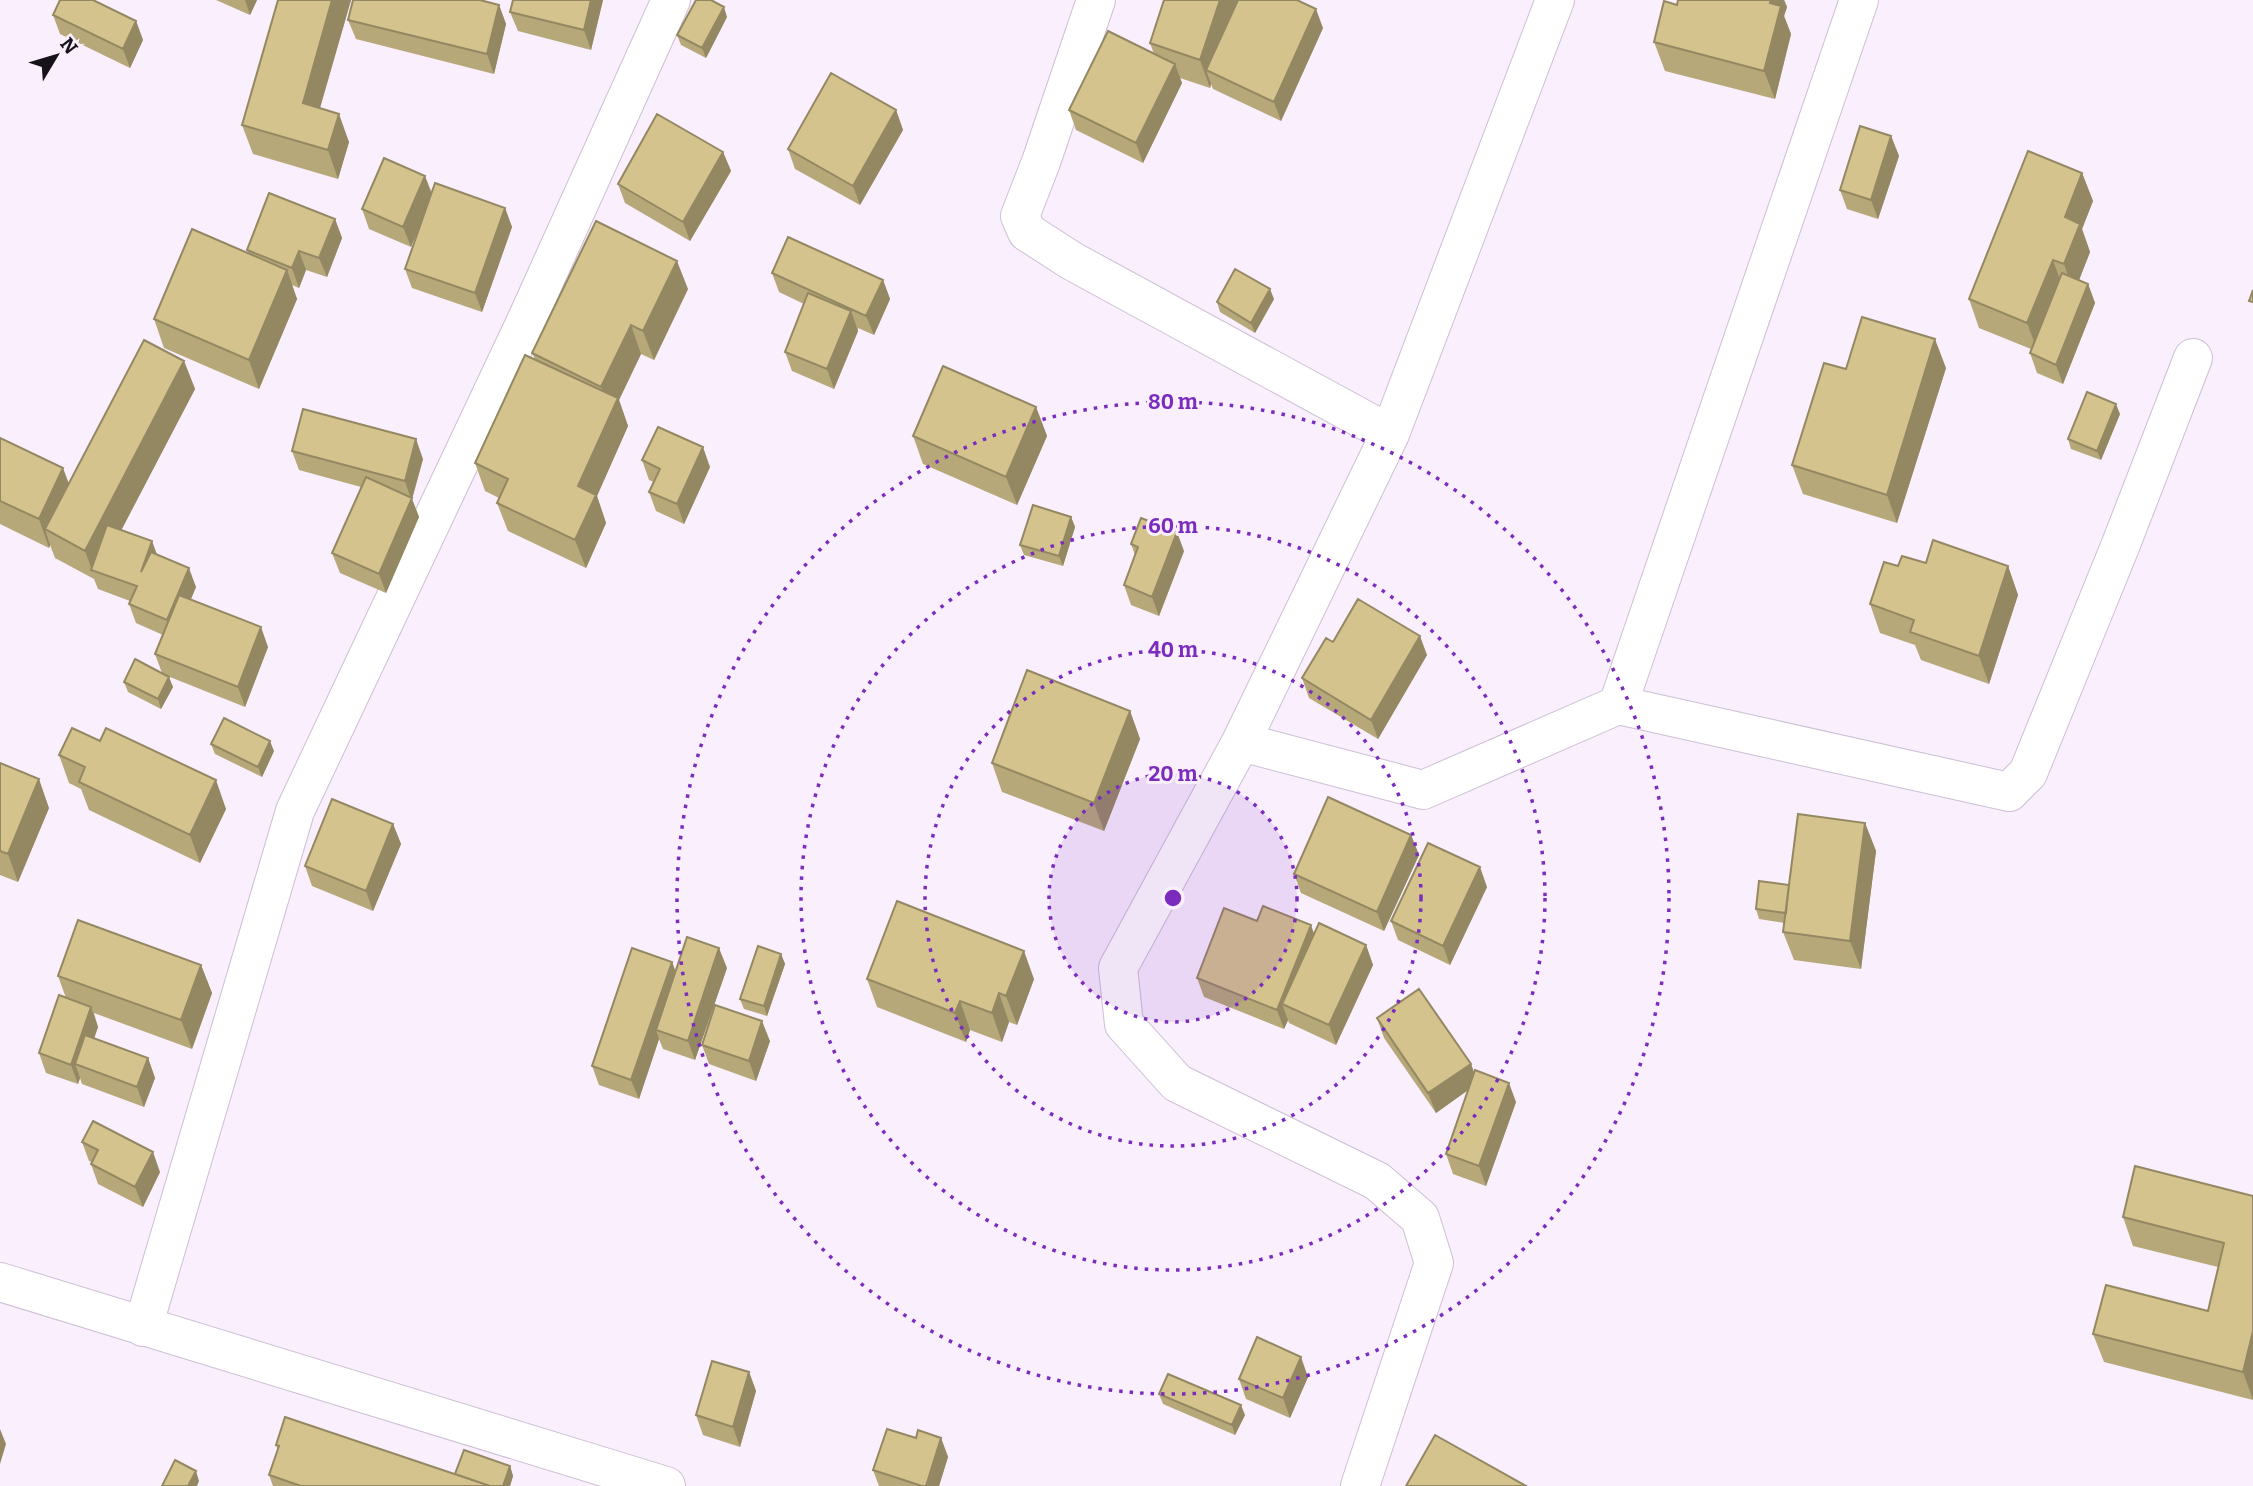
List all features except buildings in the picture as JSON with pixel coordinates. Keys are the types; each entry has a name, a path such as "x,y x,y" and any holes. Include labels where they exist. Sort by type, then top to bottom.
{"street":[{"path":"142,1327 295,811 527,319 671,0"},
{"path":"1096,0 1020,216 1027,232 1072,261 1390,434"},
{"path":"1360,1486 1434,1263 1420,1218 1377,1181 1177,1083 1124,1024 1118,968 1241,742 1390,434 1555,0"},
{"path":"1618,705 1859,0"},
{"path":"1241,742 1423,790 1618,705 2009,792 2028,773 2122,544 2193,358"},
{"path":"0,1282 666,1486"}]}
